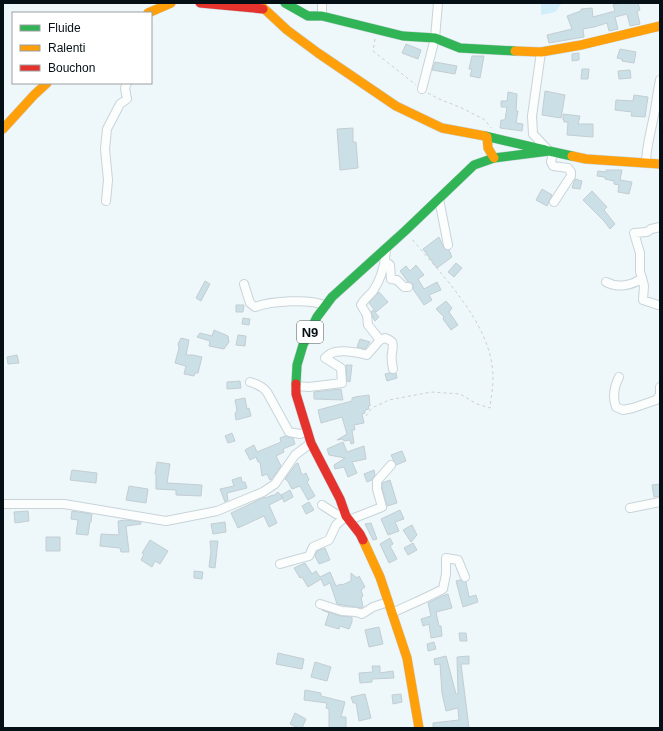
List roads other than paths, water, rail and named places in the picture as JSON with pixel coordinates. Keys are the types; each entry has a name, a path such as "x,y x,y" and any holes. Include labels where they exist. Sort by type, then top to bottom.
{"main road":[{"path":"150,12 171,3"},
{"path":"200,3 261,6 293,35 396,106 442,128 506,140 551,152"},
{"path":"285,3 308,16 322,16 403,36 436,38 460,48 542,52 580,45 660,26"},
{"path":"3,129 46,84"},
{"path":"488,137 488,148 494,158"},
{"name":"N9","path":"420,728 407,658 380,578 360,534 347,518 340,498 310,443 296,394 297,365 303,345 317,317 332,297 386,249 474,165 494,158 551,152 586,159 660,164"}],"street":[{"path":"322,3 322,16"},
{"path":"422,89 436,38 438,3"},
{"path":"542,52 532,116 533,134 551,152 551,162 553,166 568,168 571,172 571,176 554,202"},
{"path":"646,164 646,153 654,120 656,96 660,80"},
{"path":"106,201 108,180 105,149 107,129 120,104 127,99 125,88 127,84"},
{"path":"439,199 448,244"},
{"path":"658,305 643,300 644,286 640,272 640,253 634,233 647,232 651,229 660,227"},
{"path":"380,340 368,325 367,315 361,305 363,300 372,292 380,280 385,261 386,249"},
{"path":"385,261 390,266 391,279 397,280 404,287 408,287"},
{"path":"606,282 614,286 636,283 642,278"},
{"path":"244,284 250,303 255,307 264,304 303,301 319,302 326,306"},
{"path":"296,386 309,387 342,383 341,368 325,358 330,353 344,352 355,352 367,355 380,340 385,338 391,340 394,346 392,360 393,369"},
{"path":"619,377 615,385 613,400 616,407 624,410 656,400 660,395 660,386"},
{"path":"250,382 256,383 264,388 289,432 300,434 308,432"},
{"path":"3,504 64,504 166,521 217,511 263,492 276,484 295,455 310,443"},
{"path":"280,564 308,556 313,547 329,540 336,524 347,518 382,507 377,489 377,481 391,465"},
{"path":"630,508 660,502"},
{"path":"322,504 336,514 347,518"},
{"path":"392,614 443,589 446,574 446,558 458,560 466,577"},
{"path":"320,604 342,611 362,614 373,607 388,602"}]}
